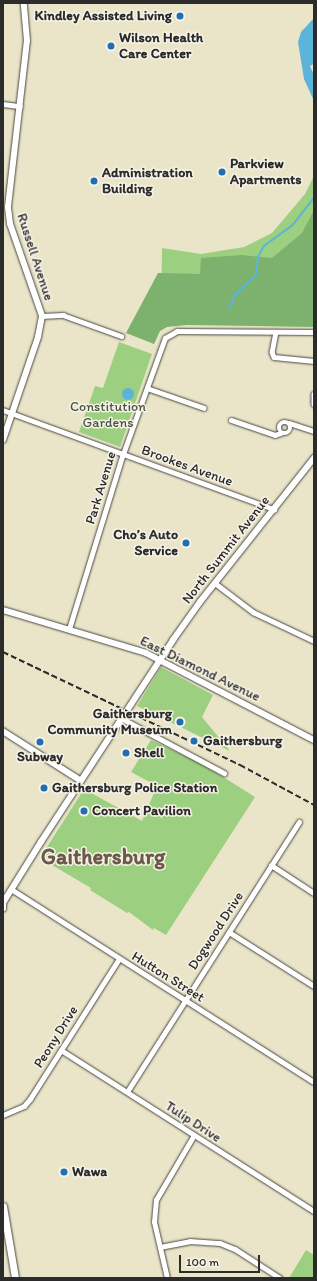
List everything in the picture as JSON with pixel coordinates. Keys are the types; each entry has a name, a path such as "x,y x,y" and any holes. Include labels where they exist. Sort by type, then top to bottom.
{"main road":[{"path":"3,1206 15,1278"}],"street":[{"name":"Russell Avenue","path":"3,440 38,337 42,316 10,224 6,208 27,41 24,3"},
{"path":"3,104 20,106"},
{"path":"42,316 63,315 121,336"},
{"path":"276,332 272,352 274,358 314,361"},
{"name":"Park Avenue","path":"69,629 123,454 162,344 172,333 314,332"},
{"path":"147,388 204,408"},
{"path":"314,394 314,404"},
{"name":"Brookes Avenue","path":"3,410 274,509"},
{"path":"231,420 275,435 289,433 292,428 289,423"},
{"path":"281,434 279,425 289,423 314,431"},
{"name":"North Summit Avenue","path":"3,903 80,780 161,660 215,583 314,458"},
{"path":"215,583 253,612 314,641"},
{"name":"East Diamond Avenue","path":"3,610 146,653 314,740"},
{"path":"121,718 224,773"},
{"path":"3,731 80,780"},
{"name":"Dogwood Drive","path":"126,1092 299,822"},
{"path":"271,865 314,893"},
{"name":"Hutton Street","path":"11,889 118,959 314,1082"},
{"path":"3,903 3,909"},
{"path":"229,932 314,986"},
{"name":"Peony Drive","path":"3,1114 24,1106 118,959"},
{"name":"Tulip Drive","path":"61,1050 314,1211"},
{"path":"167,1278 154,1222 156,1200 194,1135"},
{"path":"160,1247 190,1241 220,1243 235,1249 280,1278"}],"green space":[{"path":"314,176 314,319 161,315 162,248 201,254 244,247 272,233 305,194"},
{"path":"314,210 314,327 187,325 167,327 160,331 154,344 126,333 158,273 200,274 201,258 242,255 272,258 302,233"},
{"name":"Constitution Gardens","path":"119,342 152,354 120,447 79,432 95,386 103,388"},
{"path":"161,667 213,695 202,717 230,751 137,706"},
{"path":"151,740 204,765 255,797 166,935 154,928 153,930 129,912 127,913 90,890 91,888 40,858 84,789 142,821 157,786 131,772"},
{"path":"306,1250 314,1255 314,1278 289,1278"}],"water":[{"path":"314,18 314,64 310,66 314,75 314,101 304,79 298,42 301,32"},
{"path":"126,388 130,388 134,394 130,400 126,400 122,396 122,392"}],"waterway":[{"path":"229,309 235,295 256,275 258,257 264,246 292,226 314,198"}],"railway":[{"path":"3,652 240,765 314,805"}],"place":[{"name":"Kindley Assisted Living","path":"180,16"},
{"name":"Wilson Health Care Center","path":"111,46"},
{"name":"Parkview Apartments","path":"222,172"},
{"name":"Administration Building","path":"94,181"},
{"name":"Cho’s Auto Service","path":"186,543"},
{"name":"Gaithersburg Community Museum","path":"180,722"},
{"name":"Gaithersburg","path":"194,741"},
{"name":"Subway","path":"40,742"},
{"name":"Shell","path":"126,753"},
{"name":"Gaithersburg Police Station","path":"44,788"},
{"name":"Concert Pavilion","path":"84,811"},
{"name":"Wawa","path":"64,1172"}],"district":[{"name":"Gaithersburg","path":"103,857"}]}
